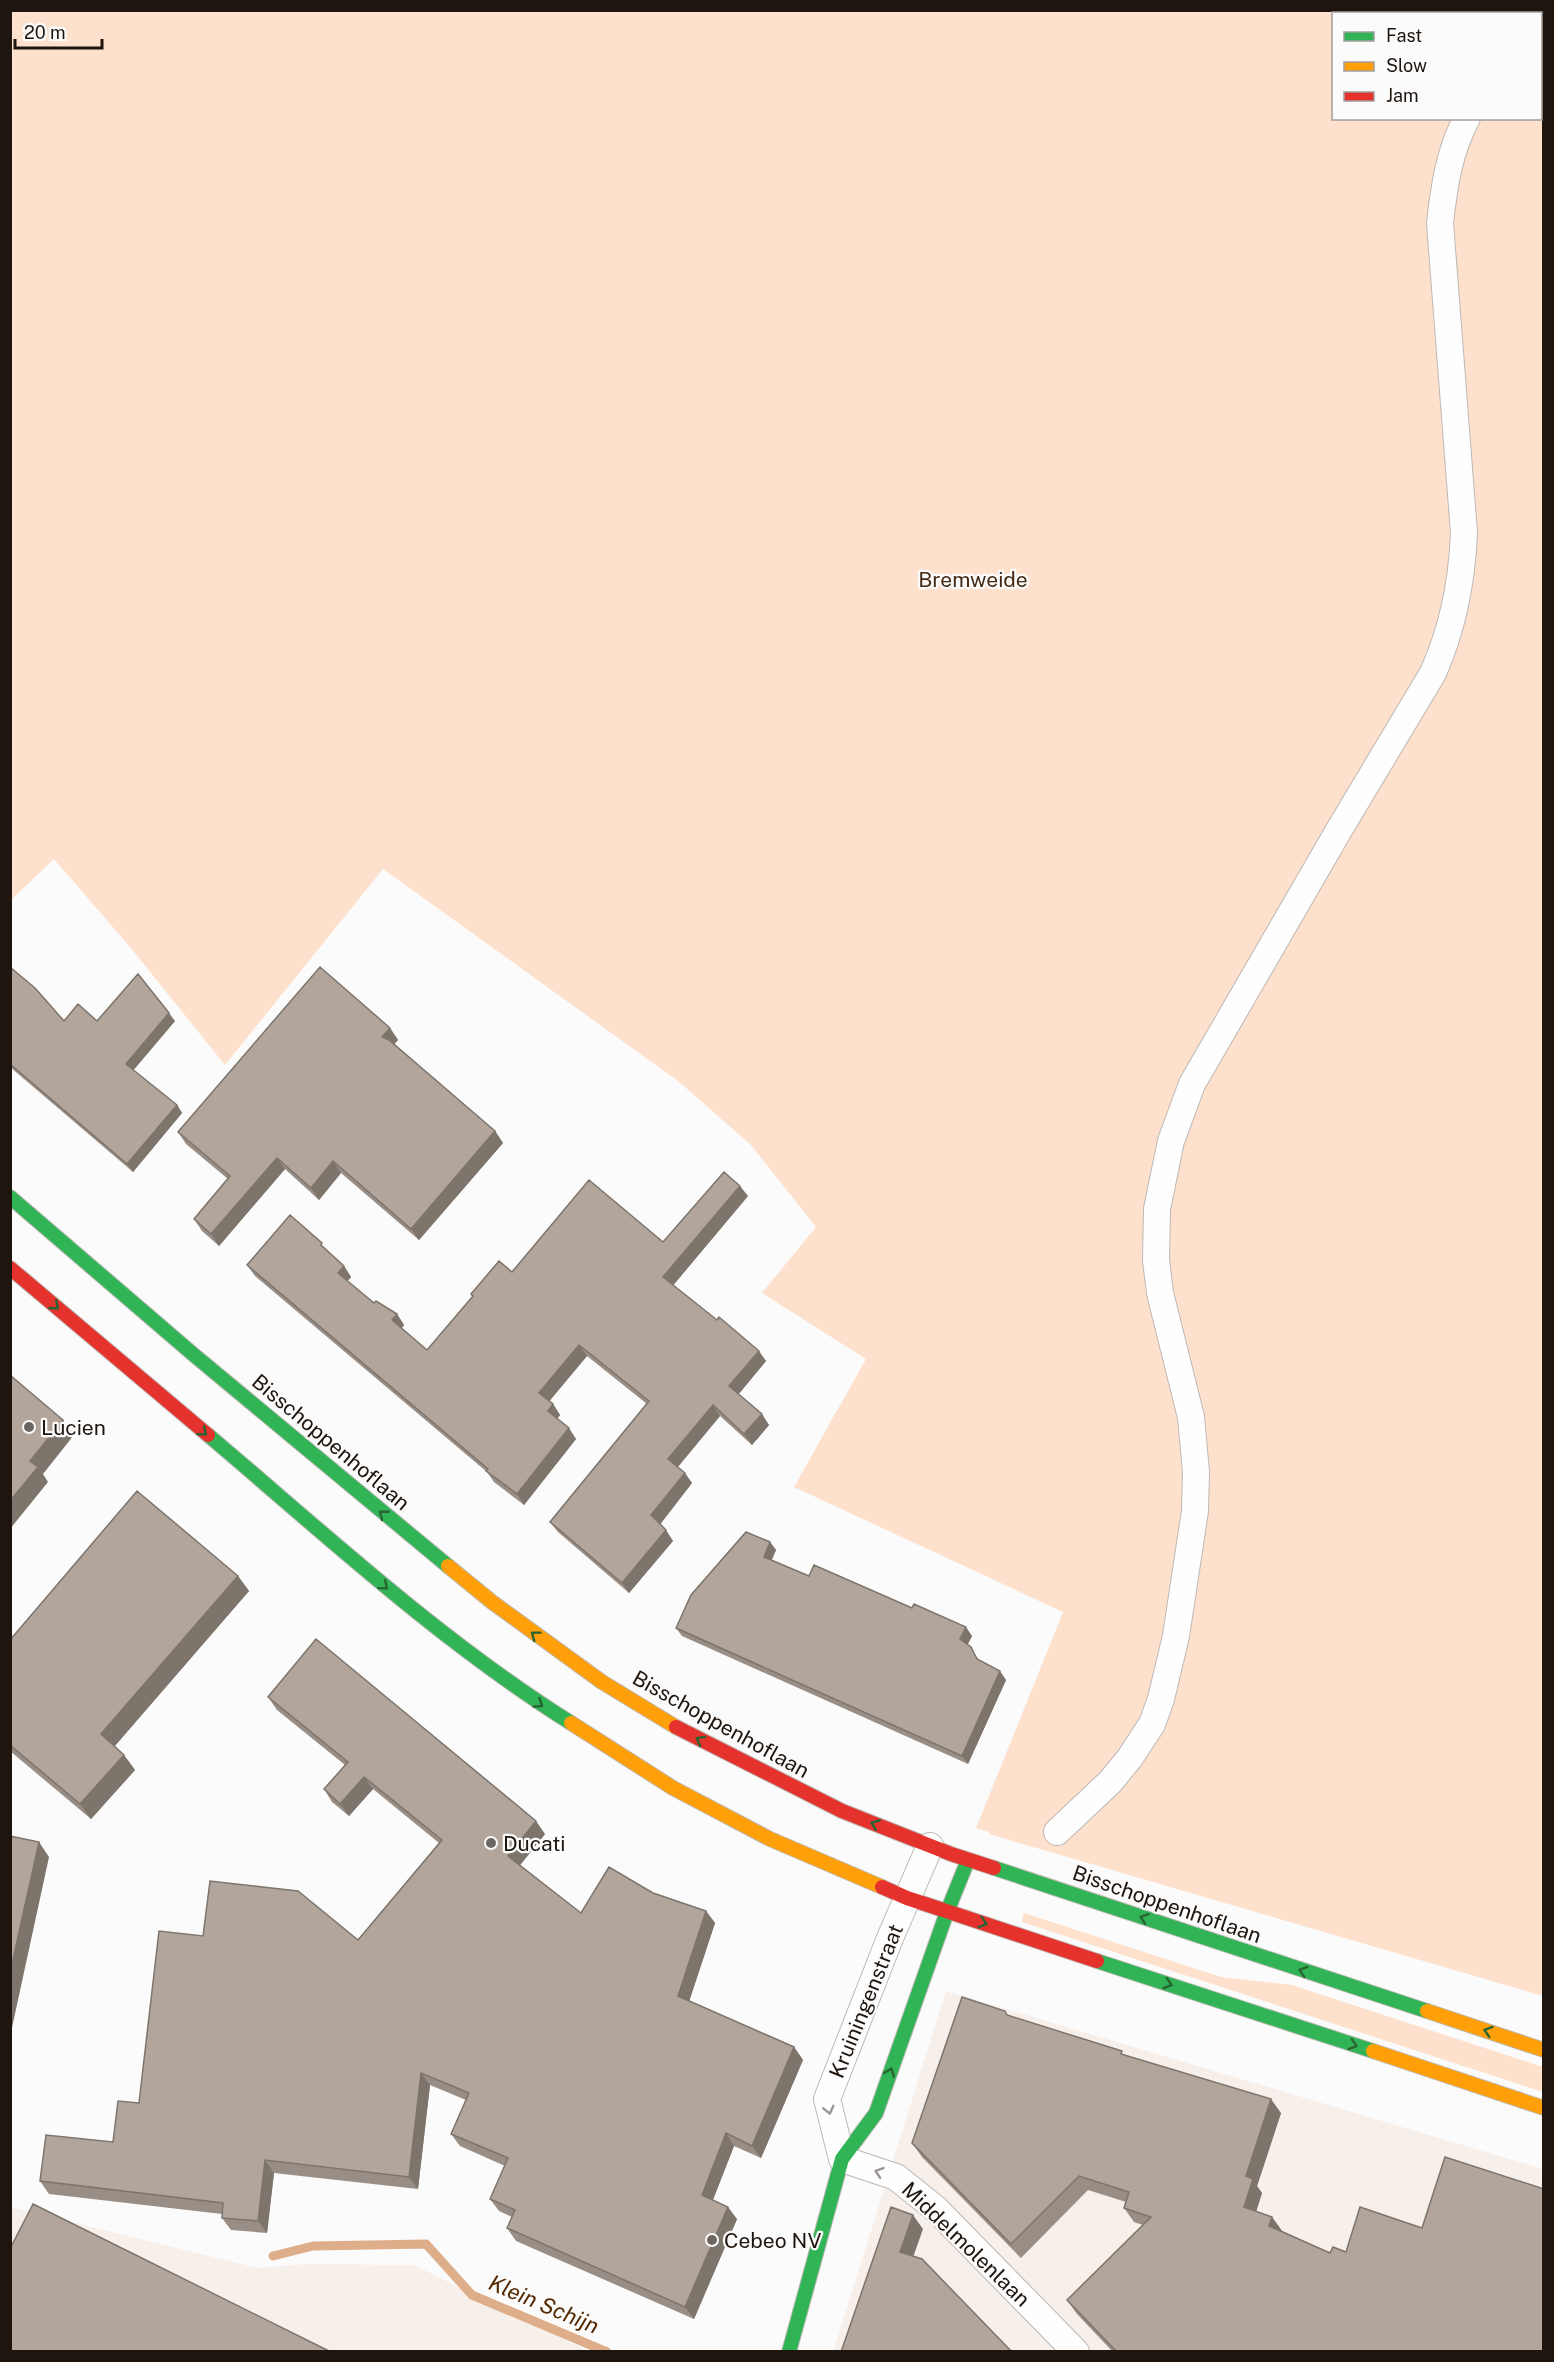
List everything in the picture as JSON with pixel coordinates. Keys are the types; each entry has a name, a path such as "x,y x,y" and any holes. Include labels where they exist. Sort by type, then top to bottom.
{"main road":[{"name":"Bisschoppenhoflaan","path":"10,1197 483,1596 546,1644 640,1706 714,1748 824,1803 968,1860 1544,2050"},
{"path":"10,1268 398,1597 484,1666 579,1730 673,1788 781,1844 907,1898 1544,2108"},
{"name":"Kruiningenstraat","path":"789,2352 842,2159 876,2113 946,1912 968,1860"}],"street":[{"path":"1057,1832 1110,1782 1129,1760 1152,1724 1161,1699 1176,1636 1195,1511 1196,1472 1191,1417 1160,1293 1156,1260 1157,1209 1171,1141 1183,1105 1197,1075 1433,673 1443,652 1455,612 1462,571 1464,533 1440,223 1446,175 1466,120"},
{"name":"Kruiningenstraat","path":"842,2159 826,2099 930,1846"},
{"name":"Middelmolenlaan","path":"842,2159 896,2177 936,2210 1076,2352"}],"shaded area":[{"path":"946,1991 1543,2169 1543,2351 833,2352"},
{"path":"10,2207 258,2268 307,2264 414,2265 587,2351 11,2351"}],"green space":[{"name":"Bremweide","path":"11,11 1543,11 1543,1996 989,1834 990,1832 976,1828 1063,1612 794,1487 866,1359 762,1293 816,1227 751,1145 678,1081 383,869 225,1065 130,947 54,859 11,900"},
{"path":"1024,1913 1221,1977 1292,1985 1543,2067 1543,2092 1022,1922"}],"building":[{"path":"10,967 35,988 64,1021 78,1004 97,1021 138,974 169,1013 126,1064 177,1105 127,1164 10,1064"},
{"path":"320,967 390,1028 382,1037 389,1040 495,1131 411,1229 333,1161 311,1188 277,1158 211,1234 194,1219 230,1176 178,1132"},
{"path":"724,1172 740,1186 663,1277 717,1320 719,1317 759,1351 729,1386 762,1414 744,1434 713,1405 668,1459 685,1473 651,1515 666,1530 622,1583 550,1522 649,1401 579,1345 539,1393 553,1404 548,1411 569,1428 517,1494 486,1471 488,1469 247,1265 290,1215 344,1266 338,1273 374,1303 376,1301 397,1314 392,1320 427,1350 499,1261 512,1272 589,1180 663,1242"},
{"path":"10,1375 63,1420 30,1461 38,1467 10,1501"},
{"path":"137,1491 238,1576 101,1734 124,1755 80,1804 10,1745 10,1640"},
{"path":"746,1532 770,1542 764,1557 809,1576 814,1565 912,1608 914,1604 966,1627 960,1639 971,1647 977,1659 1000,1671 962,1756 676,1628 691,1595"},
{"path":"316,1639 536,1821 508,1856 581,1913 609,1867 653,1893 706,1911 678,1996 794,2047 752,2146 726,2133 702,2195 728,2207 685,2307 507,2228 515,2210 490,2199 508,2158 451,2134 469,2093 421,2073 409,2177 265,2160 258,2221 222,2218 223,2203 40,2181 46,2135 113,2142 118,2101 139,2103 159,1931 203,1936 210,1881 298,1891 358,1940 442,1840 364,1777 340,1804 324,1789 348,1762 268,1697"},
{"path":"10,1836 39,1842 10,1973"},
{"path":"962,1997 1005,2011 1007,2015 1122,2051 1121,2054 1271,2099 1246,2176 1253,2179 1244,2207 1272,2217 1269,2226 1330,2253 1333,2247 1346,2252 1360,2207 1422,2228 1445,2157 1544,2189 1544,2352 1117,2352 1067,2300 1151,2217 1124,2208 1129,2192 1079,2176 1011,2244 912,2143"},
{"path":"33,2204 331,2352 10,2352 10,2249"},
{"path":"891,2207 913,2215 900,2252 922,2259 1012,2352 841,2352"}],"waterway":[{"name":"Klein Schijn","path":"273,2256 313,2246 426,2244 472,2295 607,2352"}],"traffic: fast":[{"path":"10,1197 194,1355 448,1566"},
{"path":"208,1435 429,1622 475,1657 571,1723"},
{"path":"789,2352 842,2159 876,2113 947,1912 968,1860"},
{"path":"994,1868 1427,2011"},
{"path":"1097,1961 1373,2051"}],"traffic: slow":[{"path":"448,1566 492,1602 602,1682 676,1727"},
{"path":"571,1723 673,1788 770,1839 882,1887"},
{"path":"1427,2011 1544,2050"},
{"path":"1373,2051 1544,2108"}],"traffic: jam":[{"path":"10,1268 208,1435"},
{"path":"676,1727 842,1811 951,1854 994,1868"},
{"path":"882,1887 907,1898 1097,1961"}],"place":[{"name":"Lucien","path":"29,1427"},
{"name":"Ducati","path":"491,1843"},
{"name":"Cebeo NV","path":"712,2240"}]}
